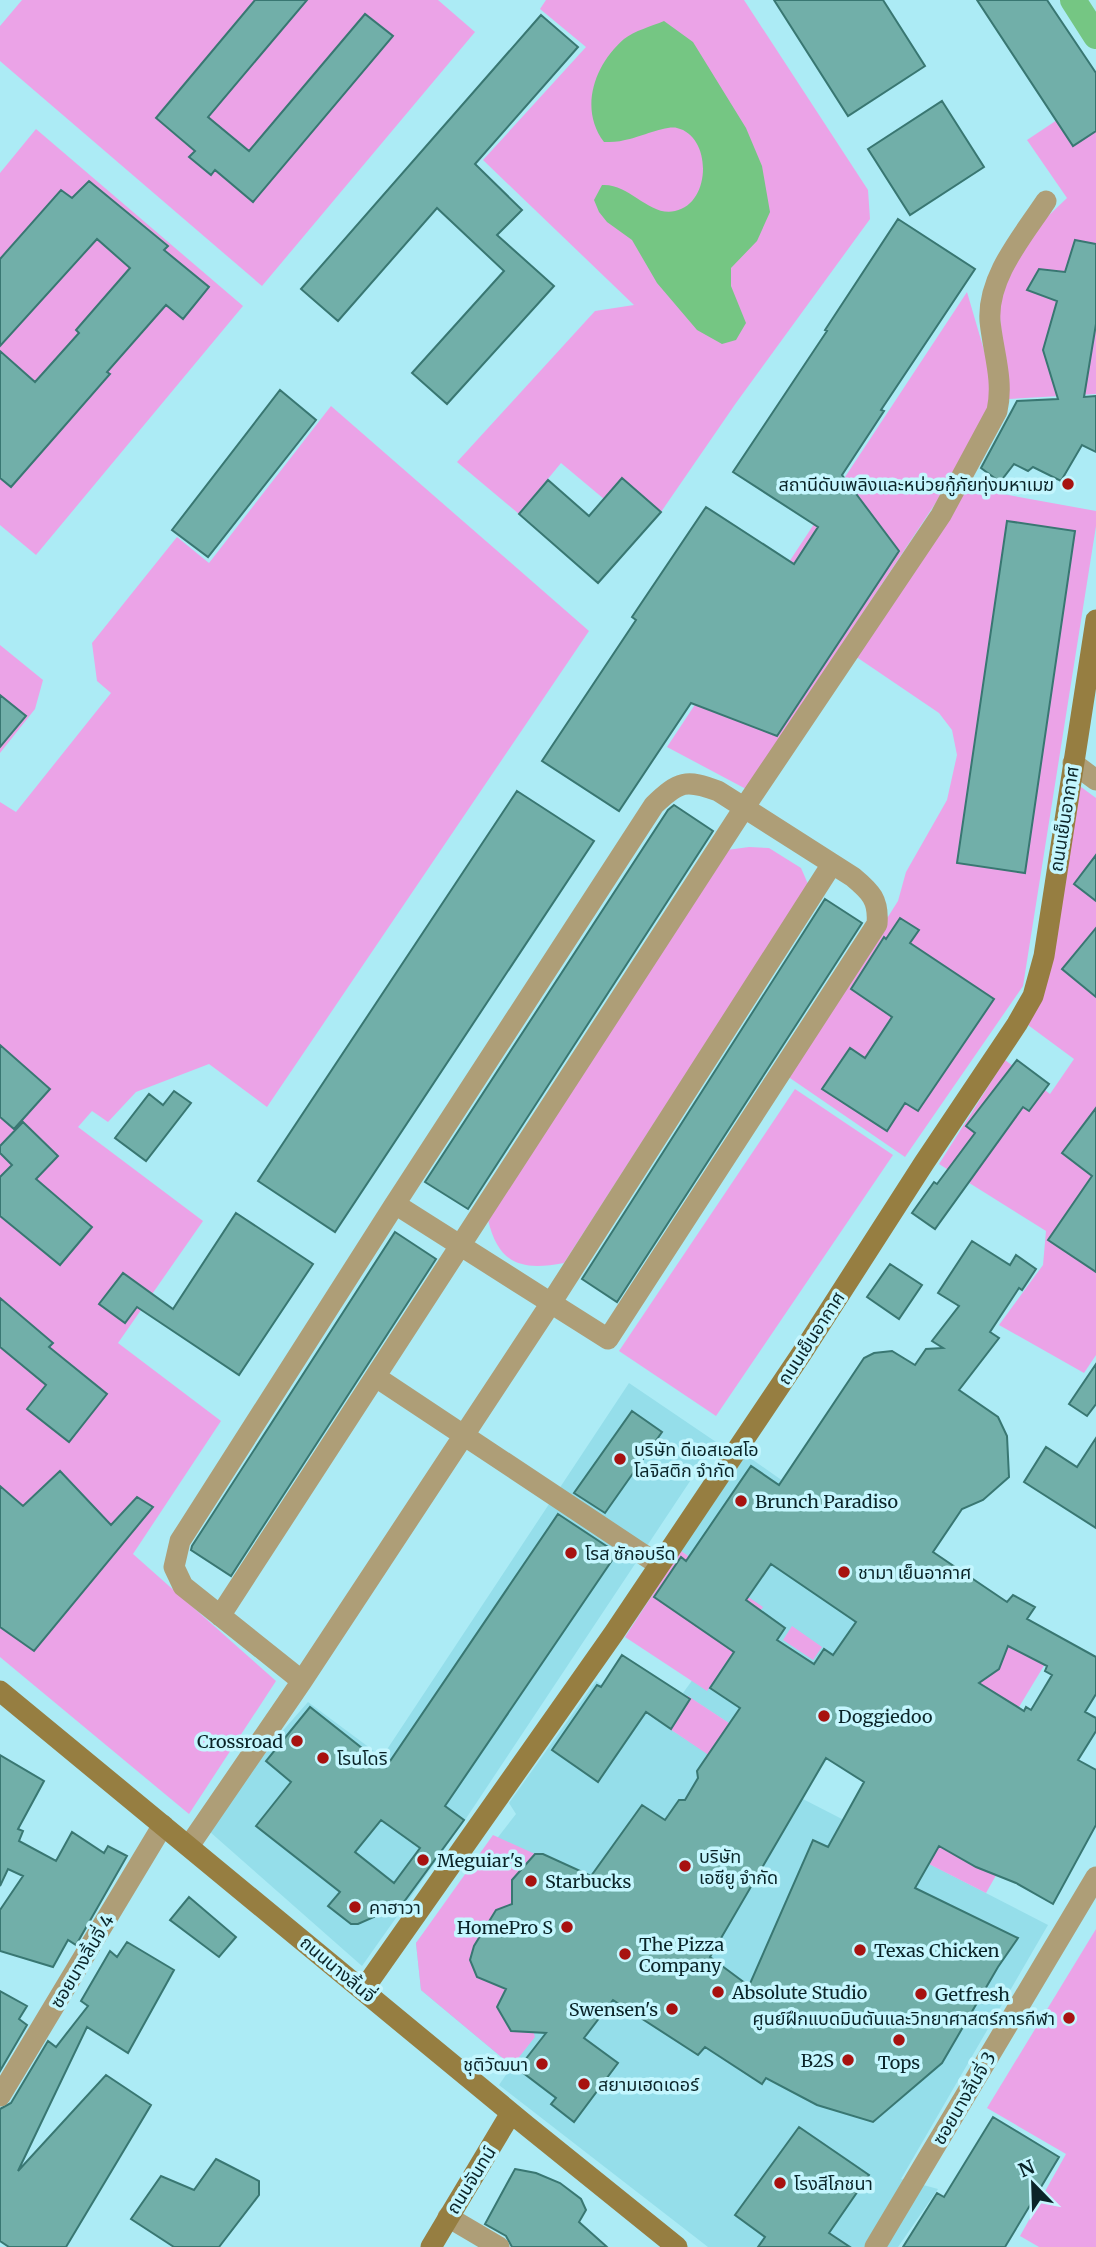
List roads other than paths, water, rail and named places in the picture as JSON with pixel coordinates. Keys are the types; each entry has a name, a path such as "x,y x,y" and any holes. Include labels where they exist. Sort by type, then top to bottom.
{"street":[{"path":"220,1616 744,808 941,516 997,411 1001,392 990,321 990,301 1012,251 1046,201"},
{"name":"ถนนเย็นอากาศ","path":"363,1990 659,1565 802,1353 1033,996 1044,956 1096,620"},
{"path":"1073,763 1096,780"},
{"path":"302,1681 183,1586 174,1566 180,1541 395,1204 654,805 669,790 682,783 696,783 718,791 868,890 878,907 877,924 608,1339 395,1204"},
{"path":"189,1846 302,1681 551,1303 832,864"},
{"path":"376,1377 659,1565"},
{"name":"ถนนนางลิ้นจี่","path":"0,1691 510,2113 677,2247"},
{"name":"ซอยนางลิ้นจี่ 4","path":"0,2096 163,1825"},
{"name":"ซอยนางลิ้นจี่ 3","path":"875,2247 1096,1877"},
{"name":"ถนนจันทน์","path":"431,2247 510,2113"},
{"path":"448,2217 499,2247"}],"waterway":[{"path":"1073,0 1096,36"}],"place":[{"name":"สถานีดับเพลิงและหน่วยกู้ภัยทุ่งมหาเมฆ","path":"1068,484"},
{"name":"บริษัท ดีเอสเอสโอ โลจิสติก จำกัด","path":"620,1459"},
{"name":"Brunch Paradiso","path":"741,1501"},
{"name":"โรส ซักอบรีด","path":"571,1553"},
{"name":"ชามา เย็นอากาศ","path":"844,1572"},
{"name":"Doggiedoo","path":"824,1716"},
{"name":"Crossroad","path":"297,1741"},
{"name":"โรนโดริ","path":"323,1758"},
{"name":"Meguiar's","path":"423,1860"},
{"name":"บริษัท เอซียู จำกัด","path":"685,1866"},
{"name":"Starbucks","path":"531,1881"},
{"name":"คาฮาวา","path":"355,1907"},
{"name":"HomePro S","path":"567,1927"},
{"name":"Texas Chicken","path":"860,1950"},
{"name":"The Pizza Company","path":"625,1954"},
{"name":"Absolute Studio","path":"718,1992"},
{"name":"Getfresh","path":"921,1994"},
{"name":"Swensen's","path":"672,2009"},
{"name":"ศูนย์ฝึกแบดมินตันและวิทยาศาสตร์การกีฬา","path":"1069,2018"},
{"name":"Tops","path":"899,2040"},
{"name":"B2S","path":"848,2060"},
{"name":"ชุติวัฒนา","path":"542,2064"},
{"name":"สยามเฮดเดอร์","path":"584,2084"},
{"name":"โรงสีโภชนา","path":"780,2183"}]}
